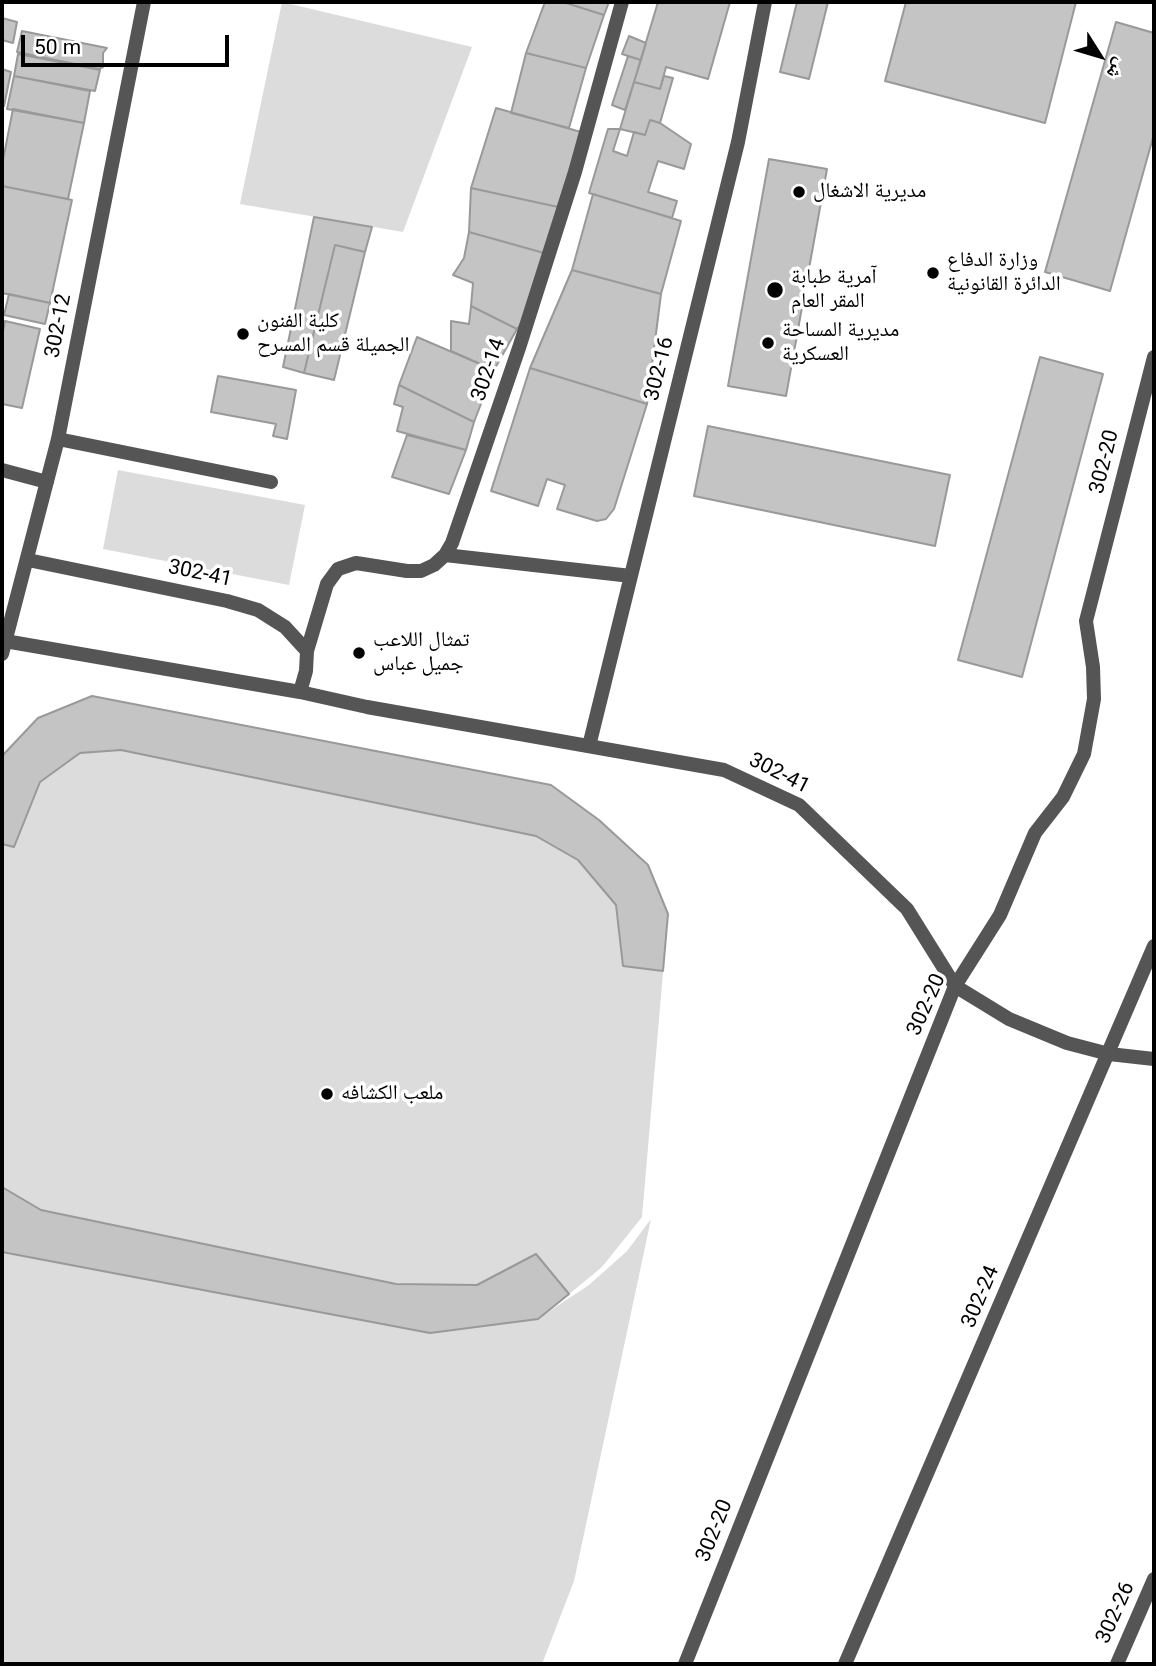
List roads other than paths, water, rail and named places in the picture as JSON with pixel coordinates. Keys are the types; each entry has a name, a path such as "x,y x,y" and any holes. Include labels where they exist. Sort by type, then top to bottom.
{"street":[{"name":"302-12","path":"4,648 58,439 144,2"},
{"name":"302-14","path":"445,555 452,542 520,348 575,172 622,2"},
{"name":"302-16","path":"589,746 738,142 765,2"},
{"name":"302-20","path":"685,1664 956,986 1000,915 1035,833 1063,797 1084,754 1094,699 1093,667 1086,621 1154,357"},
{"path":"58,439 271,482"},
{"path":"2,470 47,482"},
{"path":"300,692 306,671 307,651 327,584 338,569 356,563 421,571 434,565 445,555 631,576"},
{"name":"302-41","path":"28,560 227,601 258,610 285,627 307,651"},
{"name":"302-41","path":"4,648 300,692 367,707 724,770 799,805 907,909 956,986 1009,1019 1067,1043 1109,1054 1154,1059"},
{"name":"302-24","path":"845,1664 1154,946"},
{"name":"302-26","path":"1117,1664 1154,1579"}],"place":[{"name":"مديرية الاشغال","path":"799,192"},
{"name":"وزارة الدفاع الدائرة القانونية","path":"933,273"},
{"name":"آمرية طبابة المقر العام","path":"775,290"},
{"name":"كلية الفنون الجميلة قسم المسرح","path":"243,334"},
{"name":"مديرية المساحة العسكرية","path":"768,343"},
{"name":"تمثال اللاعب جميل عباس","path":"359,653"},
{"name":"ملعب الكشافه","path":"327,1094"}]}
